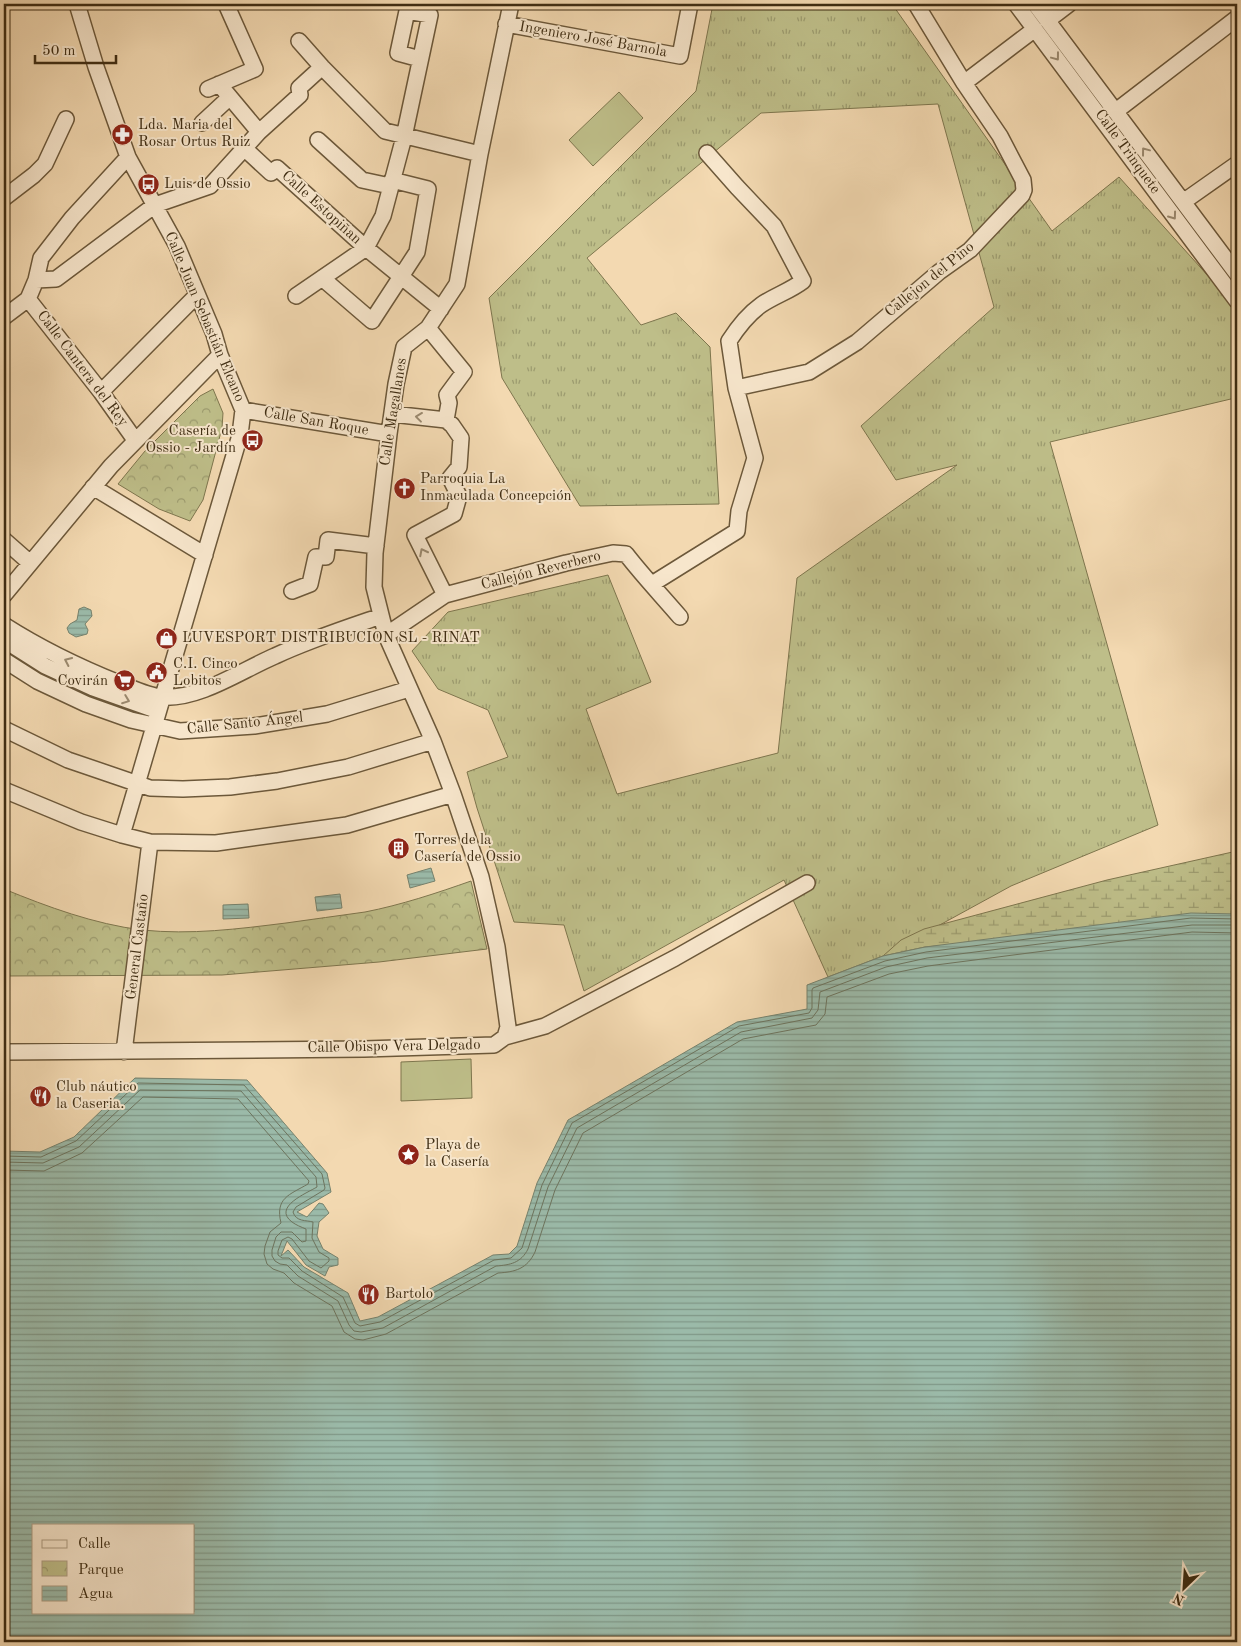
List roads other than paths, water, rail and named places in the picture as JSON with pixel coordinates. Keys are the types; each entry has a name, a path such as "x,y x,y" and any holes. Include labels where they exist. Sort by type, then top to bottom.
{"street":[{"name":"Calle Juan Sebastián Elcano","path":"77,4 96,67 128,157 177,246 214,334 220,355 242,410 240,435 122,835"},
{"path":"226,4 255,69 213,87 230,98 259,132"},
{"name":"Calle Magallanes","path":"409,689 386,635 374,587 376,546 396,384 404,347 428,328 457,284 480,154 511,4"},
{"name":"Ingeniero José Barnola","path":"506,24 680,56 690,4"},
{"name":"Callejon del Pino","path":"736,388 809,372 856,342 938,272 970,250 1022,195 1024,185 1020,171 1000,136 964,83 916,4"},
{"name":"Calle Trinquete","path":"1016,4 1237,301"},
{"name":"Calle Trinquete","path":"1036,4 1237,274"},
{"path":"1048,20 1069,4"},
{"path":"1116,111 1237,18"},
{"path":"964,83 1035,29"},
{"path":"299,40 322,67 385,131 480,154"},
{"path":"296,296 366,248 383,216 404,137 420,59"},
{"path":"36,280 56,279 155,205 210,186 259,132 300,95 299,88 322,67"},
{"path":"202,123 230,98"},
{"path":"4,198 45,164 66,119"},
{"path":"318,140 362,180 428,189 417,252 372,321 322,278"},
{"name":"Calle Estopiñan","path":"244,148 274,170 441,309"},
{"path":"652,584 737,531 739,511 755,458 736,388 729,341 740,324 761,304 793,288 802,281 774,226 708,153"},
{"path":"4,317 28,299 36,280 41,258 72,218 128,157"},
{"path":"1183,202 1237,164"},
{"path":"101,392 197,295"},
{"name":"Calle Cantera del Rey","path":"28,299 136,440"},
{"path":"428,328 464,372 447,395 449,403 446,420"},
{"path":"4,594 29,562 136,440 220,355"},
{"name":"Calle San Roque","path":"242,410 389,434"},
{"path":"392,414 446,420 461,438 459,467 450,478 459,496 454,514 415,535 445,595"},
{"path":"93,488 204,555"},
{"path":"4,540 29,562"},
{"path":"292,591 310,584 316,557 326,557 328,540 376,546"},
{"name":"Callejón Reverbero","path":"386,635 445,595 566,563 613,553 626,554 645,579 652,584 680,617"},
{"path":"4,640 45,666 93,688 160,704 197,693 276,655 330,633 382,616"},
{"path":"4,625 45,650 141,692 160,704"},
{"name":"Calle Santo Ángel","path":"4,660 36,681 86,704 132,720 180,731 254,726 327,714 409,689"},
{"path":"409,689 433,741 454,794 481,878 498,947 508,1027 505,1037"},
{"path":"4,729 68,760 150,788 183,789 230,787 277,781 348,767 433,741"},
{"path":"4,790 81,822 150,842 216,843 346,825 454,794"},
{"name":"General Castaño","path":"124,1052 150,842"},
{"name":"Calle Obispo Vera Delgado","path":"4,1052 364,1049 494,1045 505,1037 545,1026 675,958 807,882"}],"water":[{"path":"84,607 91,610 92,616 85,624 88,630 87,634 76,637 69,633 67,628 77,620 79,609"},
{"path":"431,868 435,881 410,888 407,875"},
{"path":"340,894 342,908 317,911 315,897"},
{"path":"248,904 249,918 223,919 223,905"},
{"path":"1191,913 1237,914 1237,1642 4,1642 4,1151 40,1152 74,1137 135,1078 247,1080 327,1173 331,1192 297,1212 307,1217 319,1203 323,1204 329,1213 319,1222 317,1236 323,1249 338,1258 338,1265 329,1267 325,1276 306,1265 287,1241 281,1256 288,1250 304,1267 348,1293 360,1321 378,1317 493,1255 509,1254 517,1246 537,1183 568,1120 737,1022 807,1009 807,985 883,956 925,947"}],"place":[{"name":"Lda. Maria del Rosar Ortus Ruiz","path":"122,134"},
{"name":"Luis de Ossio","path":"148,184"},
{"name":"Casería de Ossio - Jardín","path":"252,440"},
{"name":"Parroquia La Inmaculada Concepción","path":"404,488"},
{"name":"LUVESPORT DISTRIBUCION SL - RINAT","path":"166,638"},
{"name":"C.I. Cinco Lobitos","path":"157,673"},
{"name":"Covirán","path":"124,681"},
{"name":"Torres de la Casería de Ossio","path":"398,849"},
{"name":"Club náutico la Caseria.","path":"40,1096"},
{"name":"Playa de la Casería","path":"409,1154"},
{"name":"Bartolo","path":"369,1294"}]}
